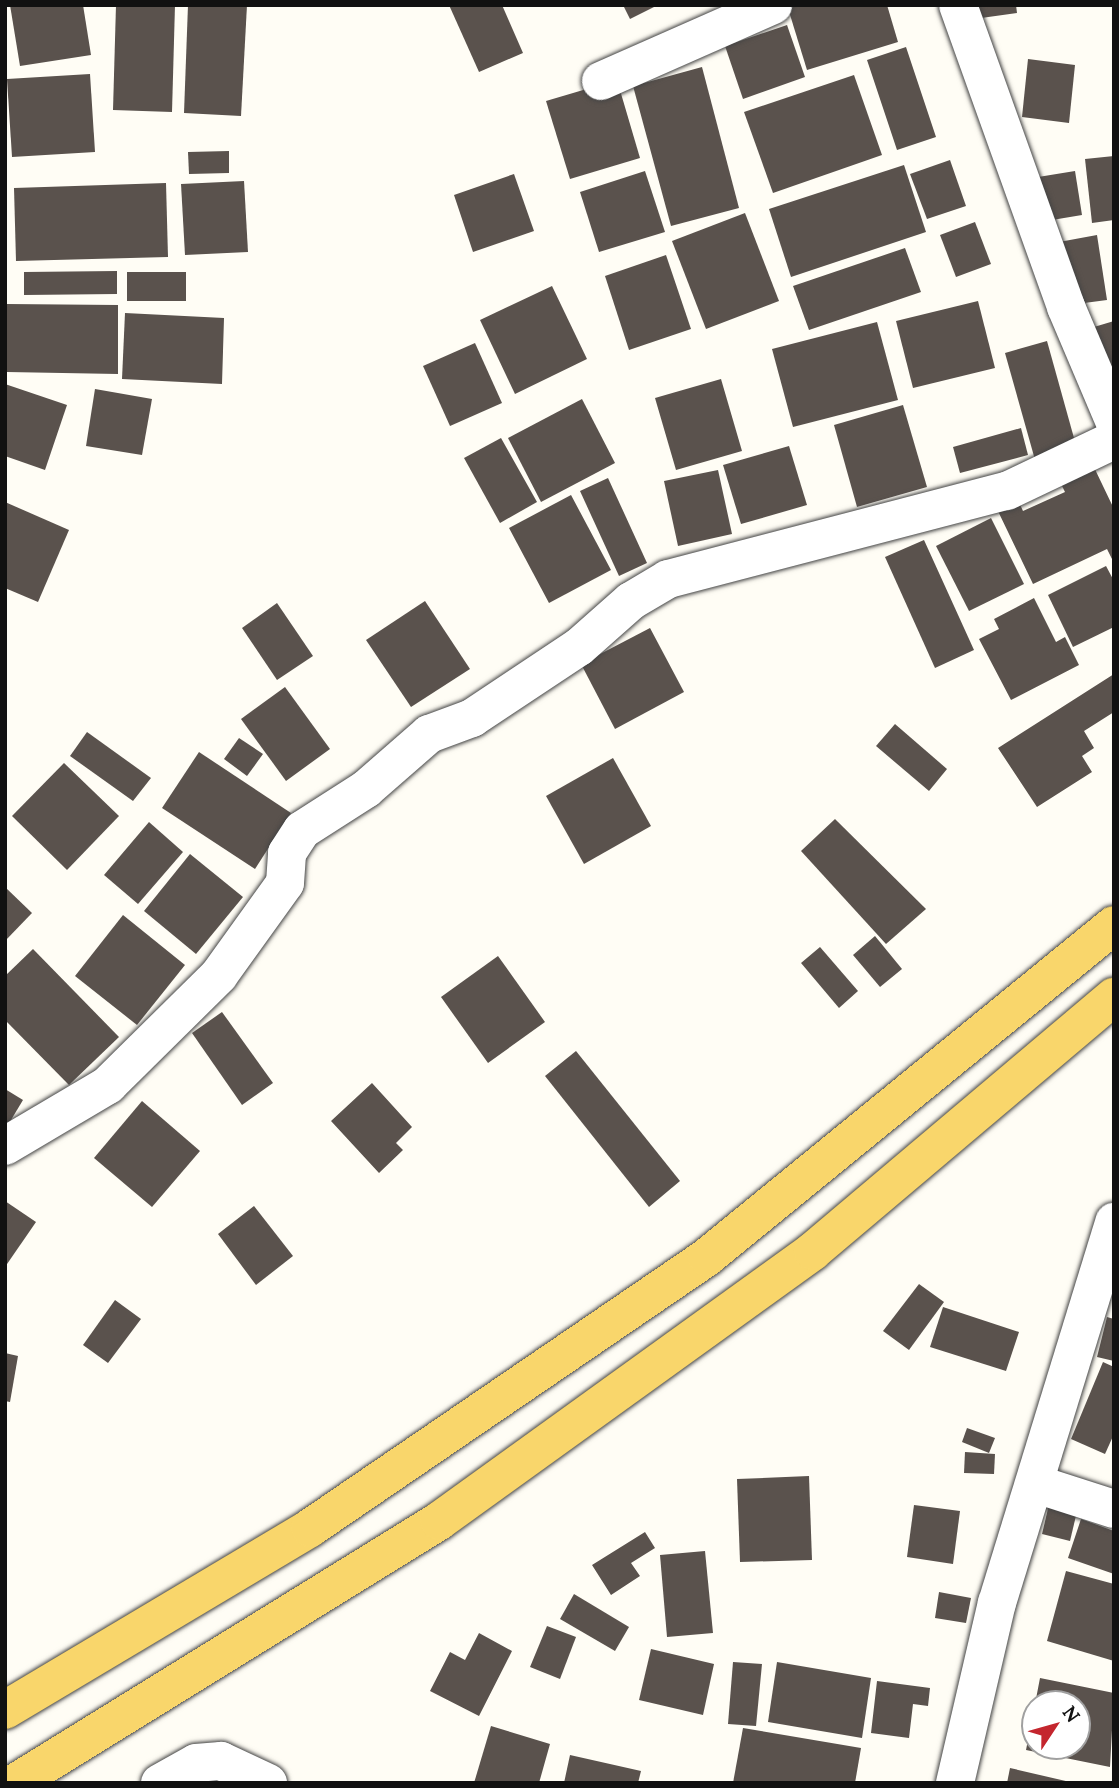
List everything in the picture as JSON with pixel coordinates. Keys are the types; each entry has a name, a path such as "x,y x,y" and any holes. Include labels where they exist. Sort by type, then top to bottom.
{"main road":[{"path":"5,1710 310,1528 707,1257 1114,925"},
{"path":"15,1783 450,1513 813,1251 1114,996"}],"street":[{"path":"601,81 773,5"},
{"path":"958,5 1066,307 1114,420"},
{"path":"5,1146 108,1085 219,975 285,883 287,853 302,830 366,789 429,734 472,718 579,647 631,601 668,579 1007,491 1114,440"},
{"path":"955,1783 997,1603 1036,1484 1114,1222"},
{"path":"1036,1484 1114,1509"},
{"path":"160,1783 196,1763 221,1761 268,1783"}],"building":[{"path":"10,5 83,5 91,55 20,66"},
{"path":"116,5 175,5 172,112 113,110"},
{"path":"188,5 247,5 241,116 184,113"},
{"path":"449,5 502,5 523,53 479,72"},
{"path":"623,5 658,5 630,19"},
{"path":"787,5 887,5 898,42 807,70"},
{"path":"972,5 1016,5 1017,13 974,19"},
{"path":"787,25 805,77 743,99 725,46"},
{"path":"906,47 936,137 897,150 867,60"},
{"path":"1028,59 1075,65 1069,123 1022,117"},
{"path":"702,67 739,208 671,226 633,86"},
{"path":"90,74 95,152 12,157 7,79"},
{"path":"854,75 882,155 773,193 744,112"},
{"path":"617,80 640,158 570,179 546,101"},
{"path":"229,151 229,173 189,174 188,152"},
{"path":"1114,156 1114,220 1092,223 1085,159"},
{"path":"950,160 966,206 927,219 910,174"},
{"path":"904,165 926,232 791,277 769,209"},
{"path":"645,171 665,232 599,252 580,192"},
{"path":"1075,171 1082,215 1040,222 1032,178"},
{"path":"514,174 534,231 473,252 454,195"},
{"path":"244,181 248,252 185,255 181,184"},
{"path":"166,183 168,257 16,261 14,188"},
{"path":"745,213 779,301 706,329 672,241"},
{"path":"975,222 991,264 956,277 940,235"},
{"path":"1097,235 1107,300 1069,305 1059,242"},
{"path":"905,248 921,292 809,330 793,286"},
{"path":"666,255 691,329 629,350 605,276"},
{"path":"117,271 117,294 24,295 24,272"},
{"path":"127,272 186,272 186,301 127,301"},
{"path":"552,286 587,359 515,394 480,320"},
{"path":"978,301 995,368 913,388 896,321"},
{"path":"7,304 118,305 118,374 7,372"},
{"path":"125,313 224,318 222,384 122,379"},
{"path":"1114,321 1114,385 1094,327"},
{"path":"877,322 898,400 793,427 772,349"},
{"path":"1047,341 1079,456 1037,467 1005,353"},
{"path":"475,343 502,403 450,426 423,366"},
{"path":"721,379 742,451 676,470 655,398"},
{"path":"5,384 67,405 45,470 5,456"},
{"path":"95,389 152,399 142,455 86,446"},
{"path":"582,399 615,463 541,502 508,438"},
{"path":"903,405 927,487 857,507 834,425"},
{"path":"1021,428 1028,455 960,473 953,447"},
{"path":"501,438 537,502 500,523 464,458"},
{"path":"789,446 807,505 741,524 723,465"},
{"path":"1091,461 1114,509 1114,563 1107,549 1033,584 996,507 1017,498 1023,511 1065,492 1057,476"},
{"path":"718,470 732,534 678,546 664,481"},
{"path":"608,478 647,563 619,576 580,491"},
{"path":"571,495 611,570 549,603 509,528"},
{"path":"5,502 69,530 38,602 5,588"},
{"path":"991,518 1024,584 969,611 936,546"},
{"path":"924,540 974,650 935,668 885,557"},
{"path":"1106,566 1114,581 1114,627 1073,647 1048,595"},
{"path":"1034,598 1056,642 1065,637 1079,665 1011,700 979,639 999,629 994,619"},
{"path":"425,601 470,669 411,707 366,640"},
{"path":"277,603 313,656 277,680 242,628"},
{"path":"650,628 684,692 615,729 581,664"},
{"path":"1114,674 1114,712 1084,731 1094,748 1082,756 1092,772 1037,807 998,748"},
{"path":"285,687 330,749 286,781 241,719"},
{"path":"895,724 947,769 929,791 876,746"},
{"path":"87,732 151,778 133,801 70,756"},
{"path":"239,738 263,754 247,776 224,759"},
{"path":"199,752 291,813 255,869 162,808"},
{"path":"613,758 651,826 584,864 546,796"},
{"path":"64,763 119,816 67,870 12,816"},
{"path":"835,819 926,909 886,944 801,851"},
{"path":"149,822 183,852 138,904 104,875"},
{"path":"190,854 243,897 196,954 144,911"},
{"path":"5,887 32,913 5,941"},
{"path":"123,915 185,965 137,1025 75,976"},
{"path":"875,936 902,969 880,987 853,955"},
{"path":"820,947 858,991 839,1008 801,963"},
{"path":"33,949 119,1037 69,1085 5,1020 5,976"},
{"path":"498,956 545,1022 488,1063 441,997"},
{"path":"222,1012 273,1083 242,1105 192,1033"},
{"path":"576,1051 680,1181 649,1207 545,1076"},
{"path":"372,1083 412,1127 396,1143 403,1150 379,1173 331,1121"},
{"path":"5,1089 23,1100 5,1130"},
{"path":"142,1101 200,1151 152,1207 94,1158"},
{"path":"5,1201 36,1222 5,1267"},
{"path":"254,1206 293,1256 256,1285 218,1234"},
{"path":"919,1284 944,1302 909,1350 883,1331"},
{"path":"115,1300 141,1319 108,1363 83,1345"},
{"path":"943,1307 1019,1332 1006,1371 930,1347"},
{"path":"1107,1317 1114,1319 1114,1361 1097,1357"},
{"path":"5,1353 18,1356 10,1402 5,1401"},
{"path":"1103,1362 1114,1367 1114,1434 1105,1454 1071,1439"},
{"path":"967,1428 995,1438 989,1453 962,1442"},
{"path":"965,1452 995,1454 994,1474 964,1473"},
{"path":"809,1476 812,1560 740,1562 737,1479"},
{"path":"1051,1496 1079,1503 1070,1541 1042,1534"},
{"path":"914,1505 960,1511 953,1564 907,1557"},
{"path":"1081,1519 1114,1531 1114,1574 1068,1558"},
{"path":"645,1532 655,1548 631,1563 640,1576 611,1595 592,1565"},
{"path":"705,1551 713,1633 667,1637 660,1555"},
{"path":"1066,1571 1114,1584 1114,1661 1047,1641"},
{"path":"939,1592 971,1598 966,1623 935,1618"},
{"path":"574,1594 629,1627 615,1651 560,1619"},
{"path":"547,1626 576,1637 560,1679 530,1667"},
{"path":"479,1633 512,1651 479,1716 430,1691 450,1652 465,1660"},
{"path":"651,1649 714,1664 703,1715 639,1700"},
{"path":"733,1662 762,1664 756,1726 728,1724"},
{"path":"777,1662 871,1678 862,1738 768,1722"},
{"path":"1040,1678 1114,1693 1110,1767 1075,1760 1091,1760 1091,1690 1038,1690"},
{"path":"877,1681 930,1688 928,1706 913,1704 909,1738 871,1733"},
{"path":"491,1726 550,1744 539,1783 474,1783"},
{"path":"743,1728 861,1748 855,1783 733,1783"},
{"path":"570,1755 641,1771 638,1783 564,1783"},
{"path":"1010,1768 1070,1782 1070,1783 1007,1783"}]}
